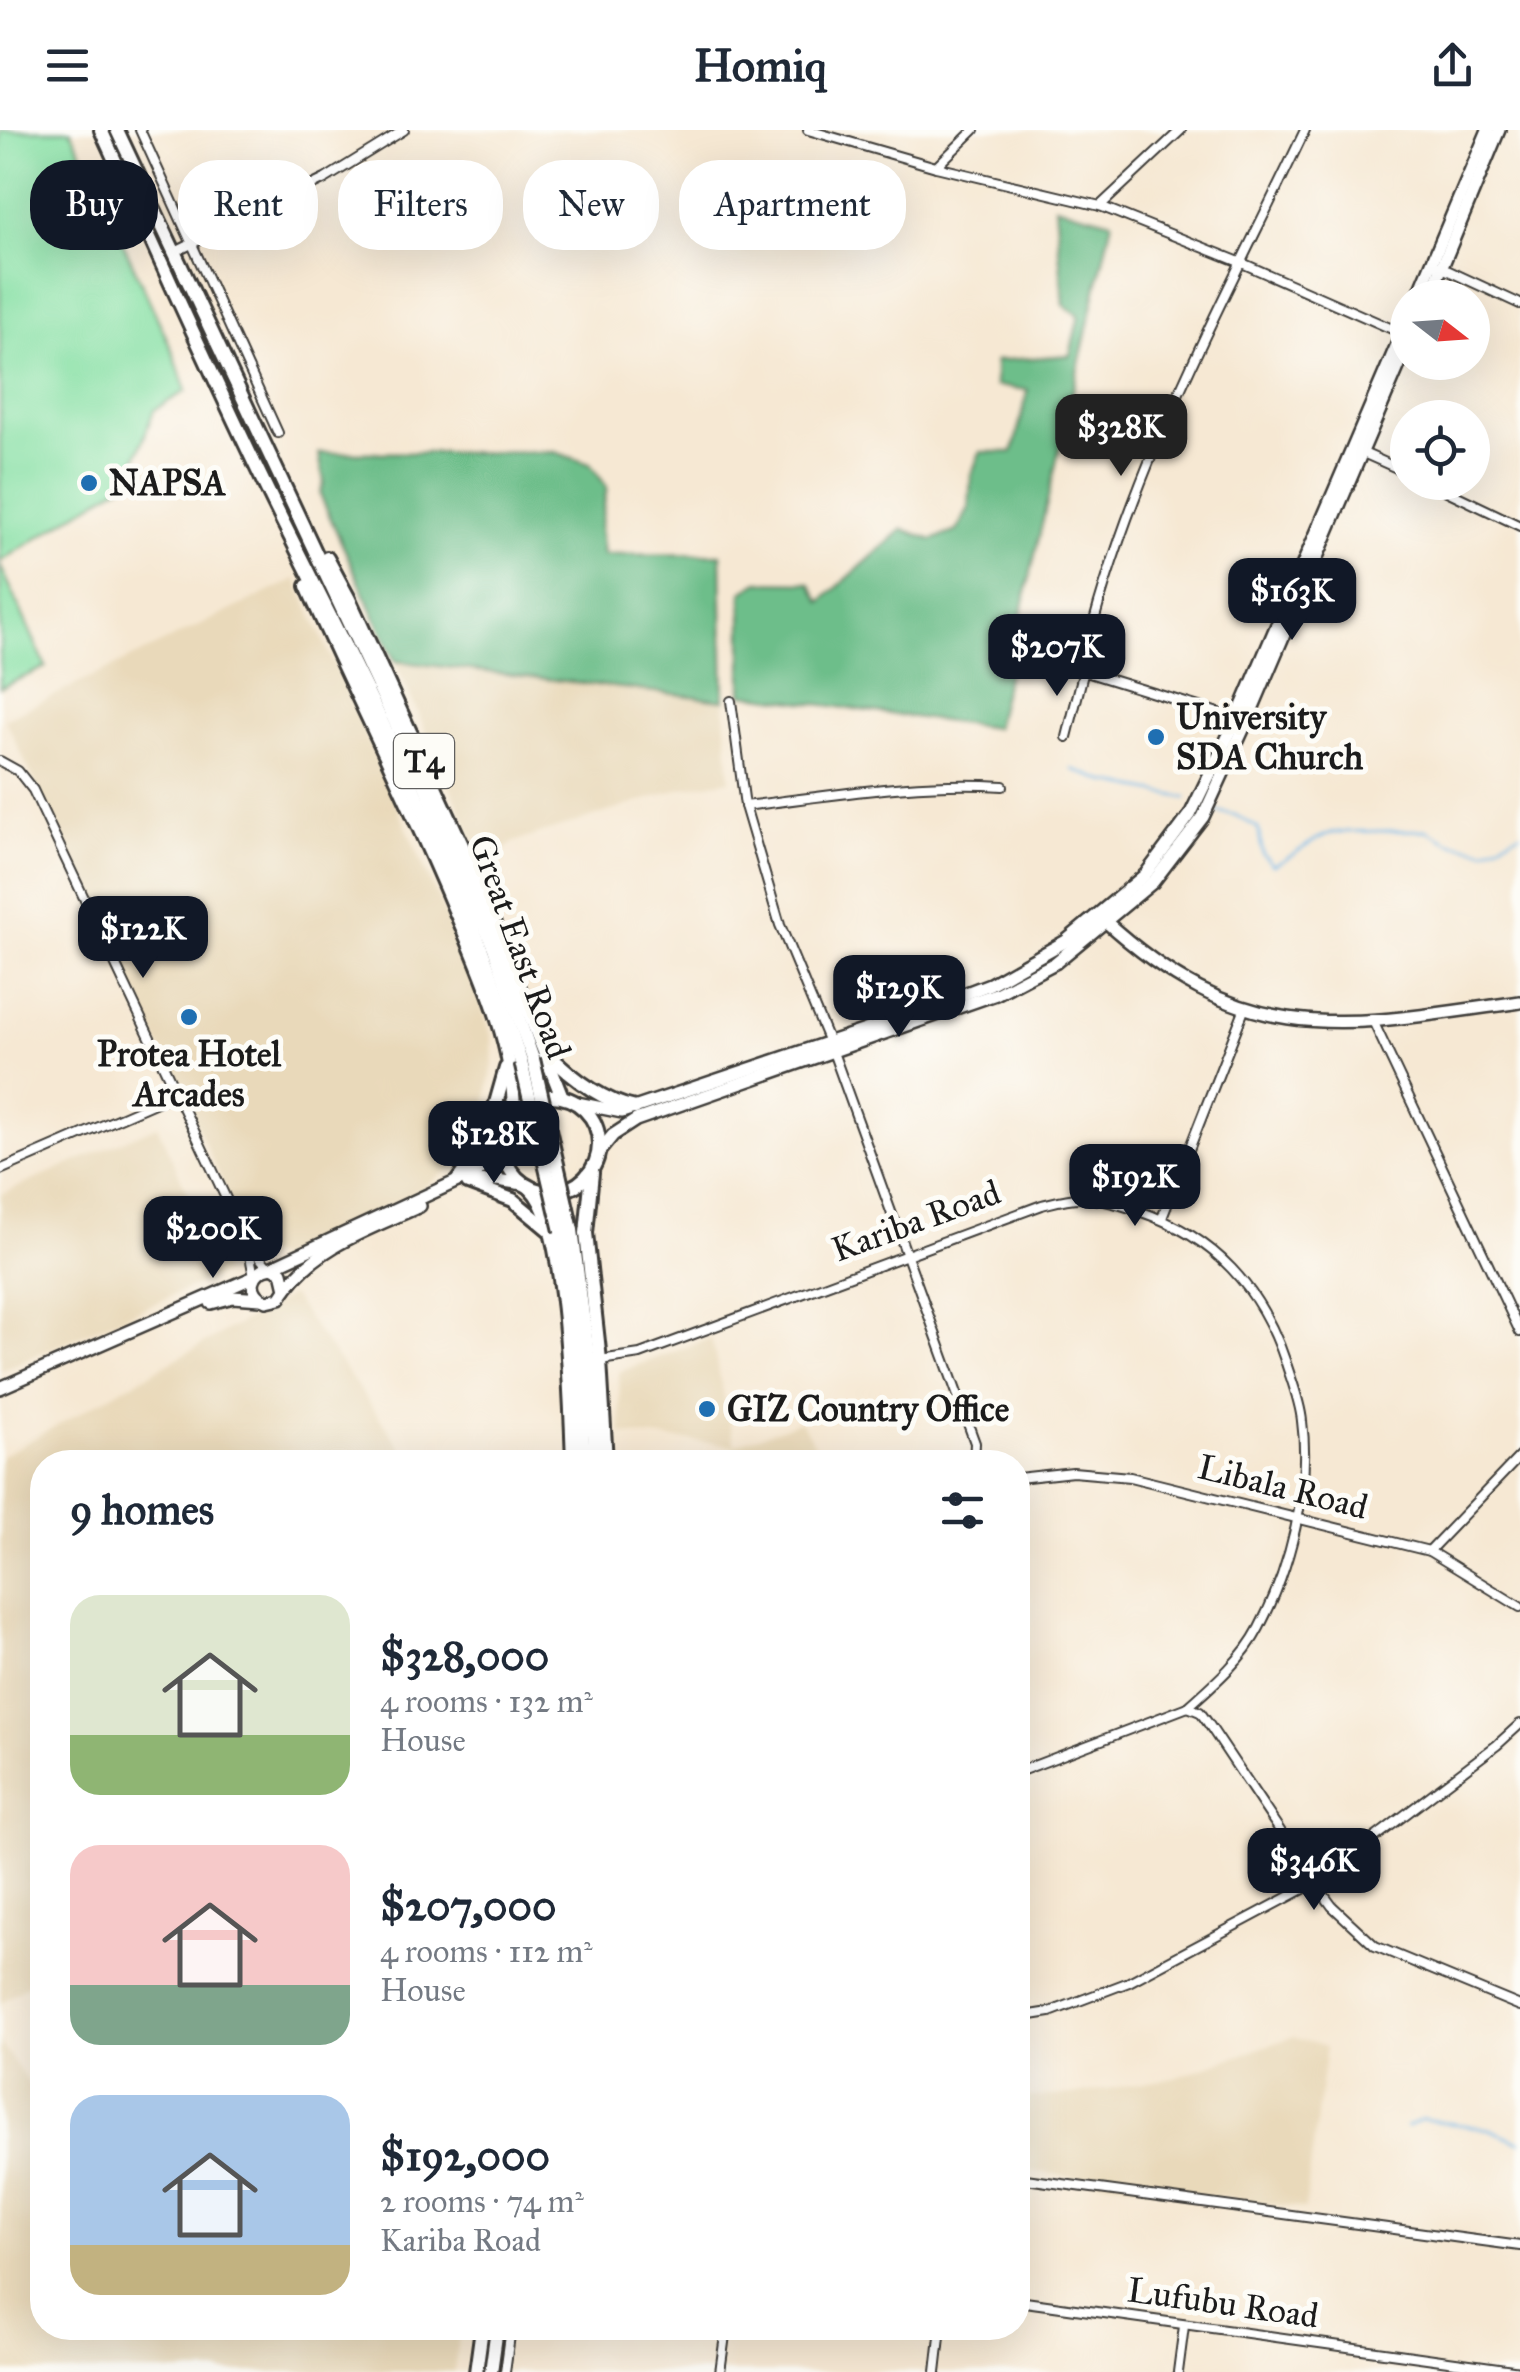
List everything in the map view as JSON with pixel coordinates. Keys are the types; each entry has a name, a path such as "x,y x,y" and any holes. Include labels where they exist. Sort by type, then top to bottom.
{"main road":[{"name":"Great East Road","path":"101,130 284,523 432,827 526,1058 562,1097"},
{"name":"Great East Road","path":"117,130 442,824 494,948 526,1058 589,1362 595,1450"},
{"path":"1433,280 1488,130"},
{"path":"1428,280 1499,130"},
{"path":"168,1313 233,1298 274,1300 328,1249 486,1166 514,1114 536,1098 562,1097 612,1112 635,1108 996,994 1046,968 1152,882 1202,816 1390,373"},
{"path":"1103,918 1188,983 1244,1010 1311,1022 1374,1022 1520,1002"},
{"path":"0,1388 463,1181 497,1180 554,1192 570,1188 584,1180 613,1136 636,1120 831,1046"},
{"name":"Great East Road","path":"514,1114 526,1058"},
{"path":"463,1181 526,1058 635,1108"},
{"path":"577,1103 594,1120 599,1136 588,1196 586,1234 605,1450"},
{"path":"504,1136 506,1162 526,1186"},
{"path":"463,1181 522,1205 561,1231"},
{"name":"Great East Road","path":"526,1186 542,1201 561,1231 579,1364 583,1450"},
{"name":"Great East Road","path":"561,1231 572,1450"},
{"path":"270,1267 282,1272 286,1289"},
{"path":"254,1277 253,1287 261,1299"},
{"path":"476,2372 480,2340"},
{"path":"491,2372 495,2340"}],"street":[{"path":"140,130 178,211"},
{"path":"318,183 404,130"},
{"path":"808,130 936,167 1100,206 1242,263 1390,331"},
{"path":"936,167 974,130"},
{"path":"1100,206 1181,130"},
{"path":"1067,737 1094,616 1144,470 1305,130"},
{"path":"174,253 182,250"},
{"path":"196,250 278,433"},
{"path":"1437,266 1520,304"},
{"path":"1357,451 1390,465"},
{"path":"1466,500 1520,526"},
{"path":"1084,670 1242,720"},
{"path":"731,700 745,806 780,925 831,1046 975,1450"},
{"path":"0,761 18,771 32,790 248,1245 254,1277"},
{"path":"745,806 898,789 1003,786"},
{"path":"1162,1218 1244,1010"},
{"path":"1374,1022 1520,1332"},
{"path":"0,1170 176,1094"},
{"name":"Kariba Road","path":"600,1360 640,1354 1042,1204 1081,1198 1128,1207 1162,1218 1205,1242 1254,1292 1275,1331 1300,1404 1302,1477 1282,1574 1258,1631 1230,1667 1188,1707"},
{"path":"248,1245 270,1267"},
{"path":"1429,1551 1520,1456"},
{"name":"Libala Road","path":"1030,1477 1073,1472 1130,1477 1429,1551 1520,1607"},
{"path":"1030,1767 1188,1707 1200,1712 1315,1884 1332,1906 1375,1946 1520,2006"},
{"path":"1030,2014 1050,2012 1129,1982 1315,1884 1497,1746 1520,1724"},
{"path":"1030,2180 1520,2246"},
{"name":"Lufubu Road","path":"1030,2302 1520,2371"},
{"path":"1178,2372 1184,2326"},
{"path":"505,2372 509,2340"},
{"path":"720,2372 724,2340"},
{"path":"936,2372 940,2340"},
{"path":"1419,2372 1420,2358"}],"shaded area":[{"path":"296,579 470,970 492,1038 493,1064 482,1122 461,1161 421,1189 279,1259 251,1248 187,1103 5,719"},
{"path":"395,661 724,700 730,780 683,788 514,842 494,858 492,882"},
{"path":"157,1126 224,1273 0,1371 0,1195"},
{"path":"291,1295 403,1450 30,1450 30,1983 0,2004 0,1457"},
{"path":"711,1338 735,1445 800,1421 818,1450 733,1450 734,1445 621,1434 619,1372"},
{"path":"1292,2037 1326,2047 1305,2209 1030,2171 1030,2097 1071,2095 1175,2078"},
{"path":"0,2042 30,2086 30,2340 207,2343 458,2340 454,2372 0,2372"}],"green space":[{"path":"0,130 71,130 85,160 30,160 30,250 126,250 173,352 186,391 154,410 135,462 136,476 0,562"},
{"path":"1055,206 1112,221 995,728 742,694 742,592 759,582 810,583 821,602 903,529 932,540 957,531 969,508 971,476 980,452 1013,452 1028,390 995,386 995,361 1070,355 1079,315 1064,305"},
{"path":"555,452 590,464 607,487 600,529 603,555 721,554 724,700 395,661 320,495 324,482 319,453"},
{"path":"0,564 46,667 0,688"}],"waterway":[{"path":"1072,769 1107,782 1186,798"},
{"path":"1215,811 1235,815 1258,828 1263,855 1273,865 1335,832 1426,830 1451,843 1485,850 1520,833"},
{"path":"1407,2127 1422,2119 1490,2129 1520,2142"}],"place":[{"name":"NAPSA","path":"89,483"},
{"name":"University SDA Church","path":"1156,737"},
{"name":"Protea Hotel Arcades","path":"189,1017"},
{"name":"GIZ Country Office","path":"707,1409"}]}
